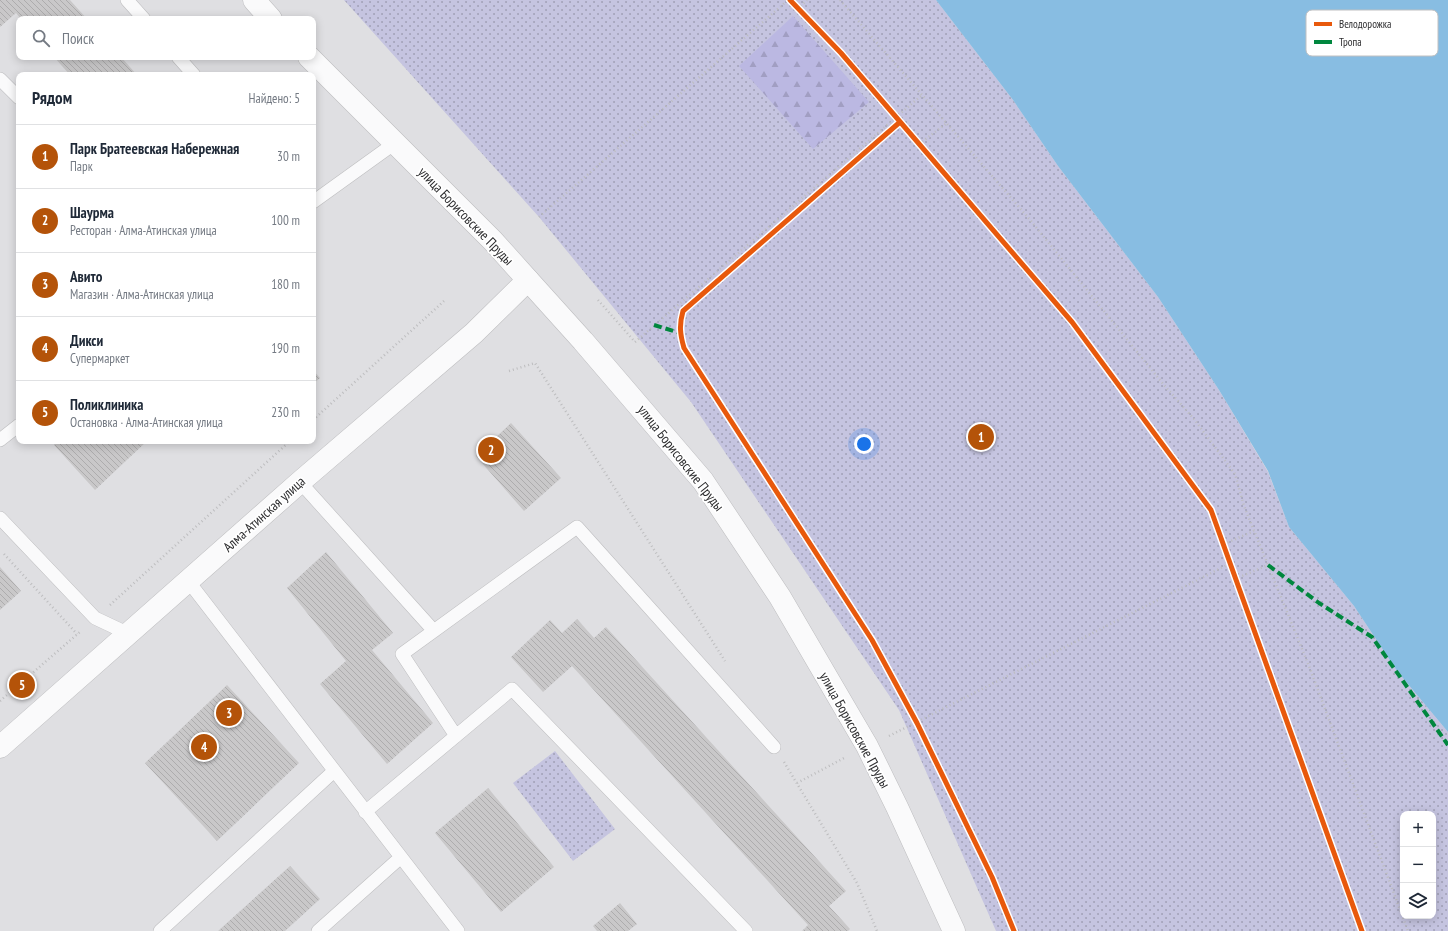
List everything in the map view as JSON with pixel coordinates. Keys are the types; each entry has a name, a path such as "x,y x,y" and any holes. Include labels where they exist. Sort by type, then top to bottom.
{"street":[{"path":"254,0 268,16"},
{"name":"улица Борисовские Пруды","path":"312,60 493,241 575,332 703,481 780,597 866,746 952,930"},
{"name":"Алма-Атинская улица","path":"0,747 189,582 300,482 474,333 528,280"}],"lane":[{"path":"126,0 141,16"},
{"path":"181,60 191,72"},
{"path":"0,79 16,95"},
{"path":"316,200 395,143"},
{"path":"0,440 16,427"},
{"path":"300,482 434,631"},
{"path":"0,518 95,618 129,634"},
{"path":"456,736 402,654 577,528 774,747"},
{"path":"189,582 458,931"},
{"path":"365,812 512,689 746,931"},
{"path":"160,931 334,771"},
{"path":"318,931 401,857"}],"path":[{"path":"539,217 789,0 841,53 905,128"},
{"path":"798,9 807,0"},
{"path":"840,0 1031,221 1164,385 1194,419 1235,474 1244,506 1309,666 1408,931"},
{"path":"598,300 635,342 922,95"},
{"path":"882,138 900,122"},
{"path":"919,144 947,123"},
{"path":"914,139 924,150"},
{"path":"316,417 444,301"},
{"path":"508,370 535,363 726,662"},
{"path":"0,701 95,618 287,444"},
{"path":"1224,544 1254,531"},
{"path":"1221,537 1226,551"},
{"path":"0,549 77,634"},
{"path":"1228,558 1238,586"},
{"path":"797,783 866,746 917,723 1229,564"},
{"path":"1235,579 1268,565"},
{"path":"913,716 920,730"},
{"path":"774,747 857,883 877,931"}],"shaded area":[{"path":"344,0 936,0 1013,100 1058,166 1158,297 1219,390 1268,472 1289,527 1354,606 1397,671 1448,732 1448,931 996,931 899,710 691,402 539,217"},
{"path":"936,0 1448,0 1448,732 1397,671 1354,606 1289,527 1268,471 1219,390 1158,297 1058,166 1013,100"},
{"path":"555,751 615,829 573,861 513,783"}],"green space":[{"path":"793,16 869,102 813,149 739,66"}],"building":[{"path":"0,0 70,0 84,16 18,16 16,13 0,27"},
{"path":"57,60 124,60 134,72 67,72"},
{"path":"316,373 320,378 316,381"},
{"path":"511,423 561,478 524,511 476,456"},
{"path":"55,444 144,444 95,490 54,445"},
{"path":"326,552 393,633 372,650 433,723 387,764 320,684 346,661 287,588"},
{"path":"0,567 21,591 0,610"},
{"path":"577,619 594,638 606,627 846,891 829,906 850,929 848,931 802,931 808,925 572,666 543,692 511,657 550,620 562,633"},
{"path":"227,685 299,763 217,841 145,763"},
{"path":"488,788 554,867 501,912 435,833"},
{"path":"290,866 320,899 285,931 218,931"},
{"path":"620,903 637,924 628,931 597,931 593,926"}],"marked path":[{"path":"654,325 680,333"},
{"path":"1268,565 1319,603 1372,637 1448,745"}],"cycle path":[{"path":"790,0 841,53 1072,322 1211,510 1362,931"},
{"path":"900,122 683,311 681,334 684,348 872,640 917,723 992,877 1014,931"}],"place":[{"name":"Парк Братеевская Набережная","path":"981,437"},
{"name":"Шаурма","path":"491,450"},
{"name":"Поликлиника","path":"22,685"},
{"name":"Авито","path":"229,713"},
{"name":"Дикси","path":"204,747"}]}
